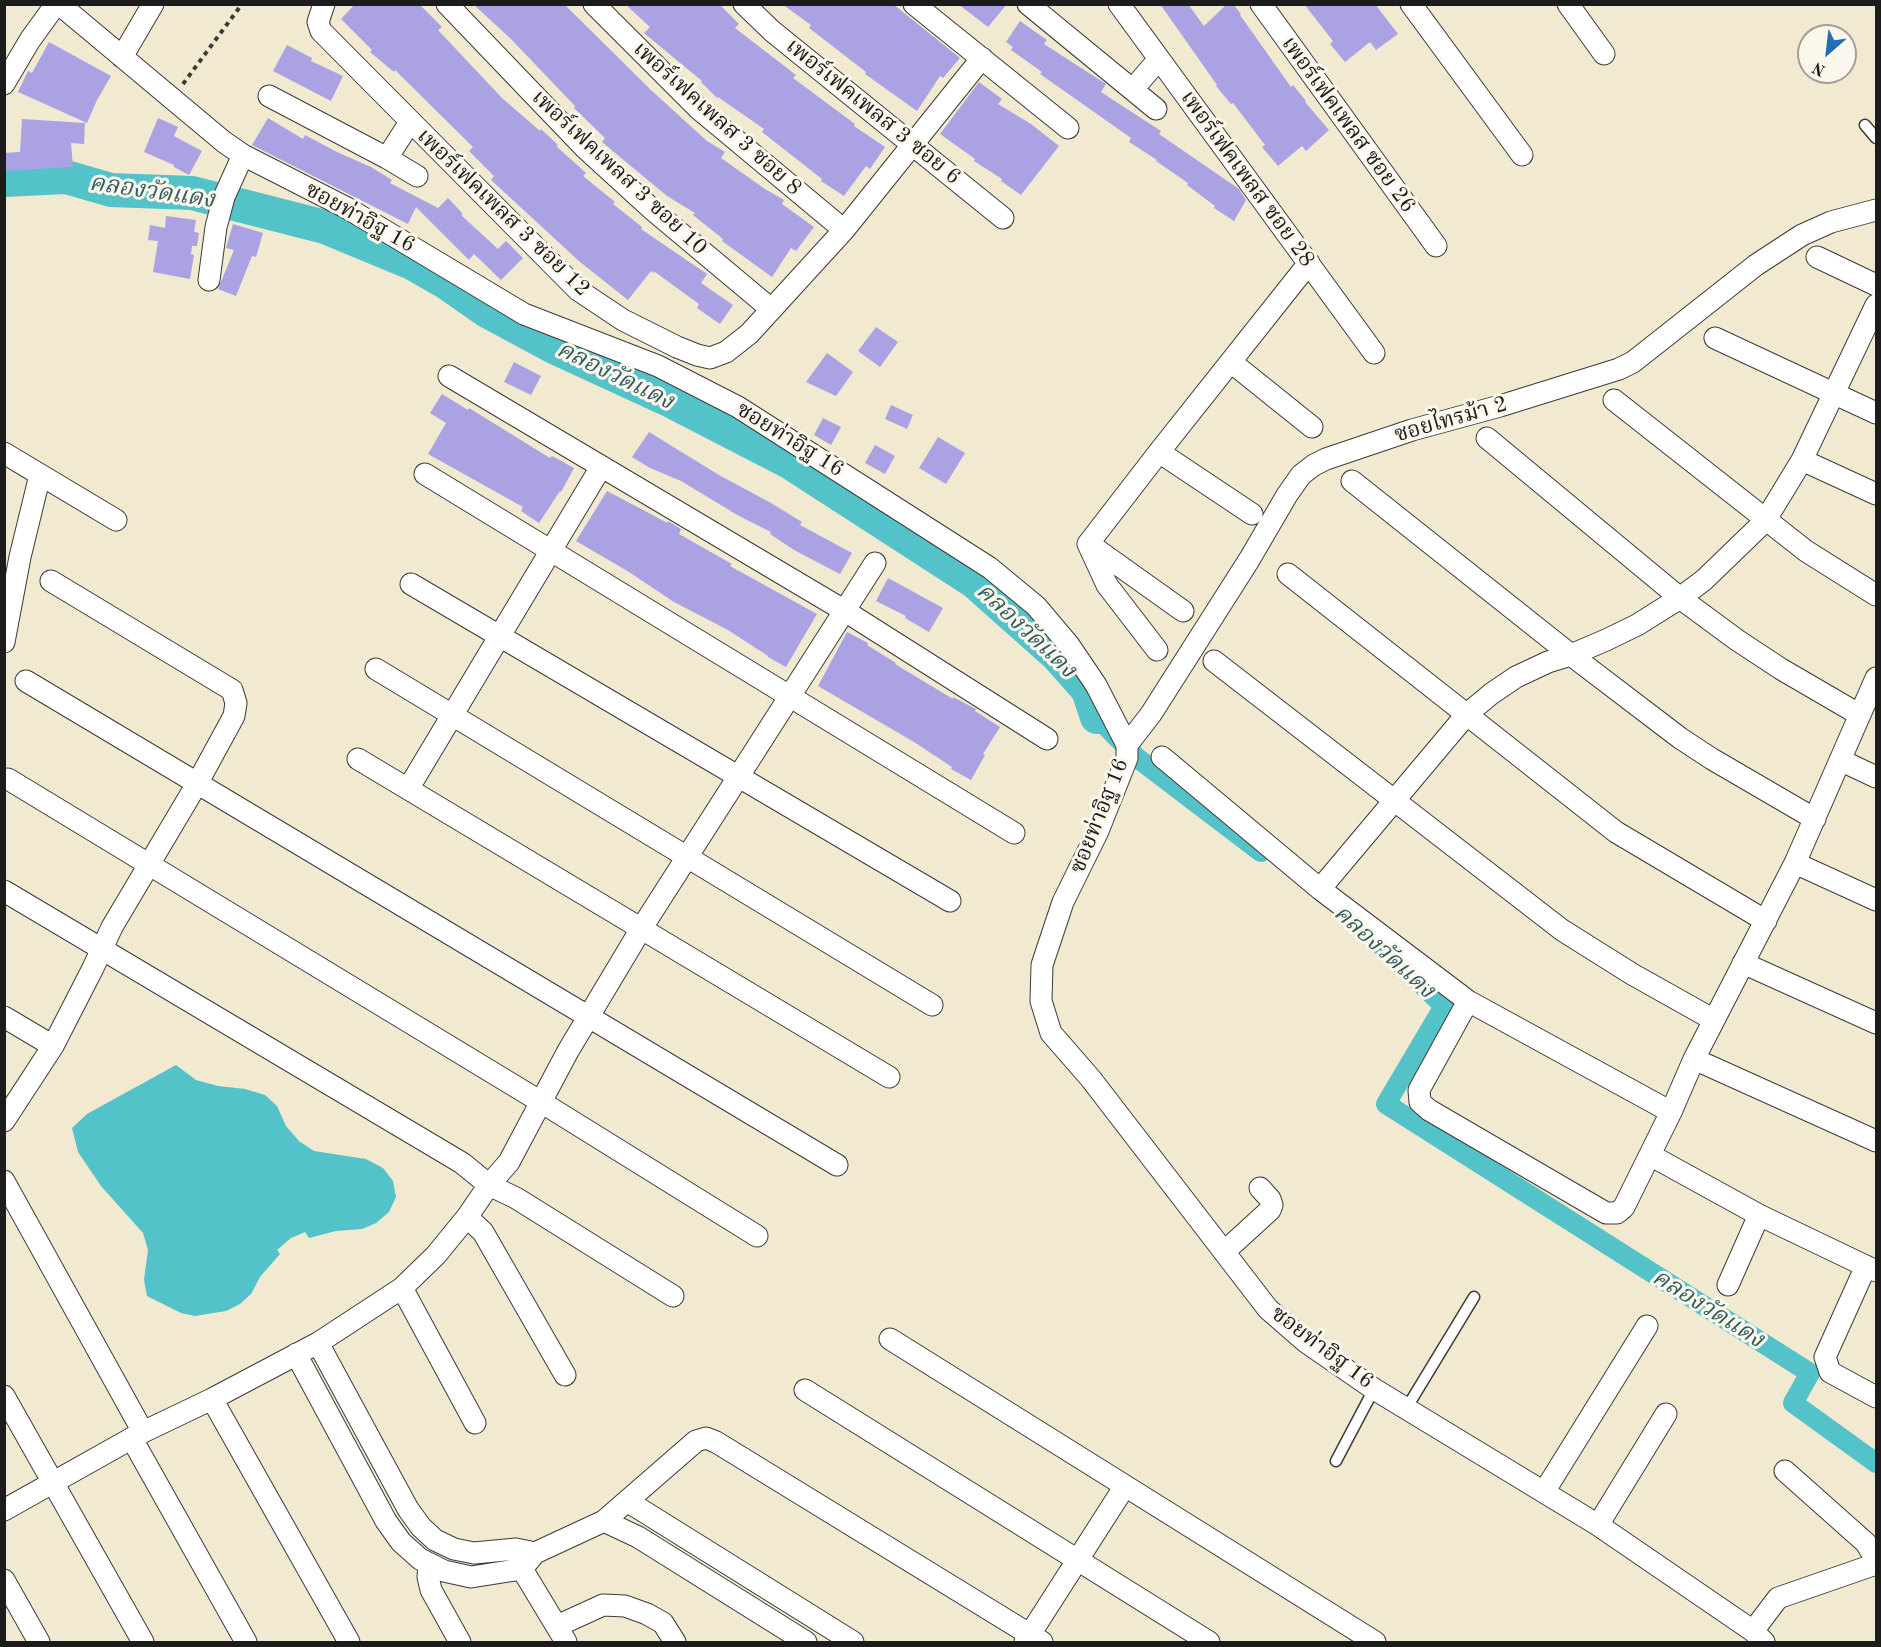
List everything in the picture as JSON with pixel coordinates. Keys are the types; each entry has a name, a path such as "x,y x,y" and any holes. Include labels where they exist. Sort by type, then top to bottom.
{"street":[{"name":"ซอยท่าอิฐ 16","path":"58,4 171,99 243,155 347,208 524,314 658,366 738,407 990,567 1036,606 1069,645 1096,685 1127,745 1127,758 1098,831 1063,902 1042,965 1041,1001 1051,1032 1268,1309 1306,1342 1374,1389 1598,1525 1758,1637"},
{"path":"4,84 30,40 58,4"},
{"path":"122,57 153,4"},
{"name":"เพอร์เฟคเพลส 3 ซอย 12","path":"324,4 318,22 321,31 578,290 623,320 678,347 710,358 726,352 741,340 771,309"},
{"name":"เพอร์เฟคเพลส 3 ซอย 10","path":"447,4 585,148 654,211 771,309"},
{"name":"เพอร์เฟคเพลส 3 ซอย 8","path":"594,4 700,110 844,230"},
{"name":"เพอร์เฟคเพลส 3 ซอย 6","path":"744,4 780,38 1003,218"},
{"path":"914,4 1068,128"},
{"path":"1028,4 1156,109"},
{"name":"เพอร์เฟคเพลส ซอย 28","path":"1119,4 1374,353"},
{"path":"1411,4 1522,155"},
{"path":"1568,4 1604,54"},
{"name":"เพอร์เฟคเพลส ซอย 26","path":"1268,7 1436,246"},
{"path":"771,309 844,230 982,58"},
{"path":"1132,89 1159,59"},
{"path":"269,96 417,176"},
{"path":"387,158 410,122"},
{"path":"210,280 216,227 224,197 243,155"},
{"name":"ซอยไทรม้า 2","path":"1127,745 1157,704 1250,560 1287,495 1301,475 1314,465 1412,430 1500,406 1619,369 1633,362 1756,265 1802,235 1831,222 1876,210"},
{"path":"1817,257 1876,285"},
{"path":"1088,544 1309,263"},
{"path":"1320,889 1467,714 1516,677 1548,662 1571,656 1637,625 1680,598 1704,579 1765,521 1802,460 1876,305"},
{"path":"1715,338 1876,413"},
{"path":"1231,362 1312,427"},
{"path":"449,376 844,611 1047,740"},
{"path":"1614,400 1765,521 1806,551 1876,596"},
{"path":"1487,438 1680,598 1781,669 1860,714"},
{"path":"1159,452 1252,514"},
{"path":"4,453 116,520"},
{"path":"1802,460 1876,494"},
{"path":"408,789 601,467"},
{"path":"4,642 12,552 40,474"},
{"path":"425,474 1014,833"},
{"path":"1352,481 1571,656 1680,738 1815,819"},
{"path":"1088,544 1183,611"},
{"path":"1088,544 1107,585 1158,650"},
{"path":"4,1510 138,1436 318,1343 402,1288 436,1255 509,1162 568,1052 641,929 875,563"},
{"path":"1288,574 1616,832 1766,921"},
{"path":"4,1121 53,1046 112,927 198,782 234,716 236,703 232,690 51,581"},
{"path":"411,584 950,901"},
{"path":"1214,661 1562,930 1632,974 1714,1020"},
{"path":"376,669 932,1005"},
{"path":"1468,1001 1419,1090 1420,1102 1429,1110 1606,1213 1617,1213 1624,1207 1671,1112 1694,1059 1795,863 1876,678"},
{"path":"26,681 837,1164"},
{"path":"1162,757 1320,889 1468,1001 1671,1112"},
{"path":"358,759 888,1077"},
{"path":"1840,760 1876,777"},
{"path":"8,779 541,1102 757,1236"},
{"path":"1795,863 1876,900"},
{"path":"4,891 462,1162 489,1185 516,1198 674,1296"},
{"path":"1743,963 1876,1023"},
{"path":"4,1017 53,1046"},
{"path":"1694,1059 1876,1141"},
{"path":"1650,1155 1759,1215 1871,1268 1825,1357 1830,1372 1876,1397"},
{"path":"4,1181 246,1642"},
{"path":"1224,1252 1270,1210 1272,1205 1260,1188"},
{"path":"1728,1285 1759,1215"},
{"path":"467,1217 483,1232 565,1375"},
{"path":"402,1288 475,1423"},
{"path":"1544,1492 1647,1326"},
{"path":"890,1339 1375,1642"},
{"path":"318,1343 408,1509 421,1527 435,1540 454,1549 474,1554 524,1557"},
{"path":"296,1354 386,1521 401,1542 429,1564 444,1571 471,1577 524,1557 604,1521 696,1441 706,1438 716,1442 1033,1640 1077,1560 1125,1486"},
{"path":"806,1390 1209,1642"},
{"path":"4,1396 142,1642"},
{"path":"212,1399 349,1642"},
{"path":"1598,1525 1666,1414"},
{"path":"1758,1637 1778,1598 1876,1562 1866,1543 1785,1471"},
{"path":"627,1502 853,1642"},
{"path":"604,1521 638,1537 806,1642"},
{"path":"524,1557 561,1634 603,1605 625,1606 663,1623 675,1642"},
{"path":"429,1564 428,1578 431,1590 460,1642"},
{"path":"4,1580 39,1642"},
{"path":"741,1602 754,1581"}],"lane":[{"path":"1865,125 1876,138"},
{"path":"1406,1409 1474,1297"},
{"path":"1336,1461 1374,1389"}],"path":[{"path":"171,99 242,4"}],"water":[{"path":"176,1065 196,1080 265,1095 277,1106 286,1126 299,1141 314,1151 366,1159 383,1168 393,1181 396,1197 389,1212 376,1223 362,1229 336,1231 309,1238 305,1232 291,1238 277,1250 280,1254 260,1277 251,1294 240,1304 226,1311 195,1316 181,1313 147,1296 144,1280 148,1250 143,1233 101,1186 78,1152 72,1128 87,1114"}],"building":[{"path":"355,4 419,4 442,27 438,30 502,98 558,145 556,146 586,173 583,176 615,202 613,204 642,227 641,229 707,274 701,283 733,305 720,324 697,308 699,304 655,272 651,271 628,300 580,262 491,180 494,176 469,151 473,147 395,70 394,72 370,52 372,50 341,19"},
{"path":"473,4 564,4 651,90 707,141 725,152 721,158 784,200 782,204 814,227 796,251 791,248 772,277 722,241 723,239 693,215 695,213 667,196 602,142 605,138 574,108 575,106 511,39"},
{"path":"625,4 719,4 739,24 735,28 796,75 793,78 855,124 854,126 885,147 870,169 866,166 844,196 821,181 822,179 762,132 764,129 717,98 702,81 644,33 650,27"},
{"path":"782,4 893,4 960,58 943,78 940,76 917,111 865,74 866,72 809,28 811,25"},
{"path":"958,4 1007,4 988,27"},
{"path":"1160,4 1188,4 1204,26 1227,4 1233,4 1291,87 1293,85 1329,130 1306,151 1302,146 1278,166 1262,147 1265,145 1233,103 1231,104 1216,86"},
{"path":"1304,4 1375,4 1398,34 1376,50 1370,42 1345,62 1330,44 1333,41"},
{"path":"1020,21 1047,40 1044,44 1106,84 1101,92 1161,131 1159,134 1239,189 1246,200 1234,221 1214,208 1215,206 1187,185 1188,183 1129,142 1131,138 1040,74 1042,72 1011,50 1013,47 1006,42"},
{"path":"49,42 111,76 87,123 18,92 28,71 32,73"},
{"path":"287,45 312,58 311,61 343,76 331,101 273,71"},
{"path":"979,82 1002,99 998,104 1031,124 1059,146 1021,195 940,134"},
{"path":"158,118 178,127 174,136 202,151 189,175 174,165 144,152"},
{"path":"268,118 303,139 305,135 371,167 392,180 390,183 438,208 448,198 463,214 461,215 498,249 506,241 523,258 501,280 474,254 469,260 416,207 408,224 252,145"},
{"path":"22,119 85,123 84,144 71,143 73,167 4,171 4,153 20,152"},
{"path":"166,216 196,220 194,232 199,233 197,246 192,246 191,254 194,255 190,279 153,272 158,241 148,240 150,225 165,228"},
{"path":"233,224 263,233 256,257 252,256 236,296 218,289 234,250 226,248"},
{"path":"876,327 898,342 880,367 858,351"},
{"path":"827,353 853,372 836,396 806,382"},
{"path":"514,362 541,376 531,395 504,382"},
{"path":"442,394 550,458 552,456 574,468 561,492 539,523 521,511 523,507 428,454 446,423 430,413"},
{"path":"891,405 913,415 907,429 885,419"},
{"path":"823,418 841,427 831,445 814,435"},
{"path":"649,432 802,522 800,525 852,553 840,574 794,550 770,534 771,532 739,516 681,481 650,468 632,457"},
{"path":"938,437 965,453 946,484 919,468"},
{"path":"875,445 895,456 885,474 865,463"},
{"path":"607,491 667,523 668,521 681,529 679,534 732,564 730,566 817,614 786,667 728,630 674,602 576,541"},
{"path":"888,578 943,608 929,632 905,618 906,616 876,601"},
{"path":"847,632 868,643 867,645 895,664 953,699 953,697 976,709 975,711 1000,727 983,754 985,755 971,780 951,769 952,767 914,742 818,686"}],"waterway":[{"name":"คลองวัดแดง","path":"4,180 66,177 111,190 192,193 325,227 412,263 447,283 487,311 554,347 667,399 791,463 975,582 1057,655 1088,690 1097,717"},
{"name":"คลองวัดแดง","path":"1097,717 1136,757 1261,852"},
{"name":"คลองวัดแดง","path":"1377,941 1444,1006 1386,1104 1810,1373 1793,1403 1876,1463"}]}
